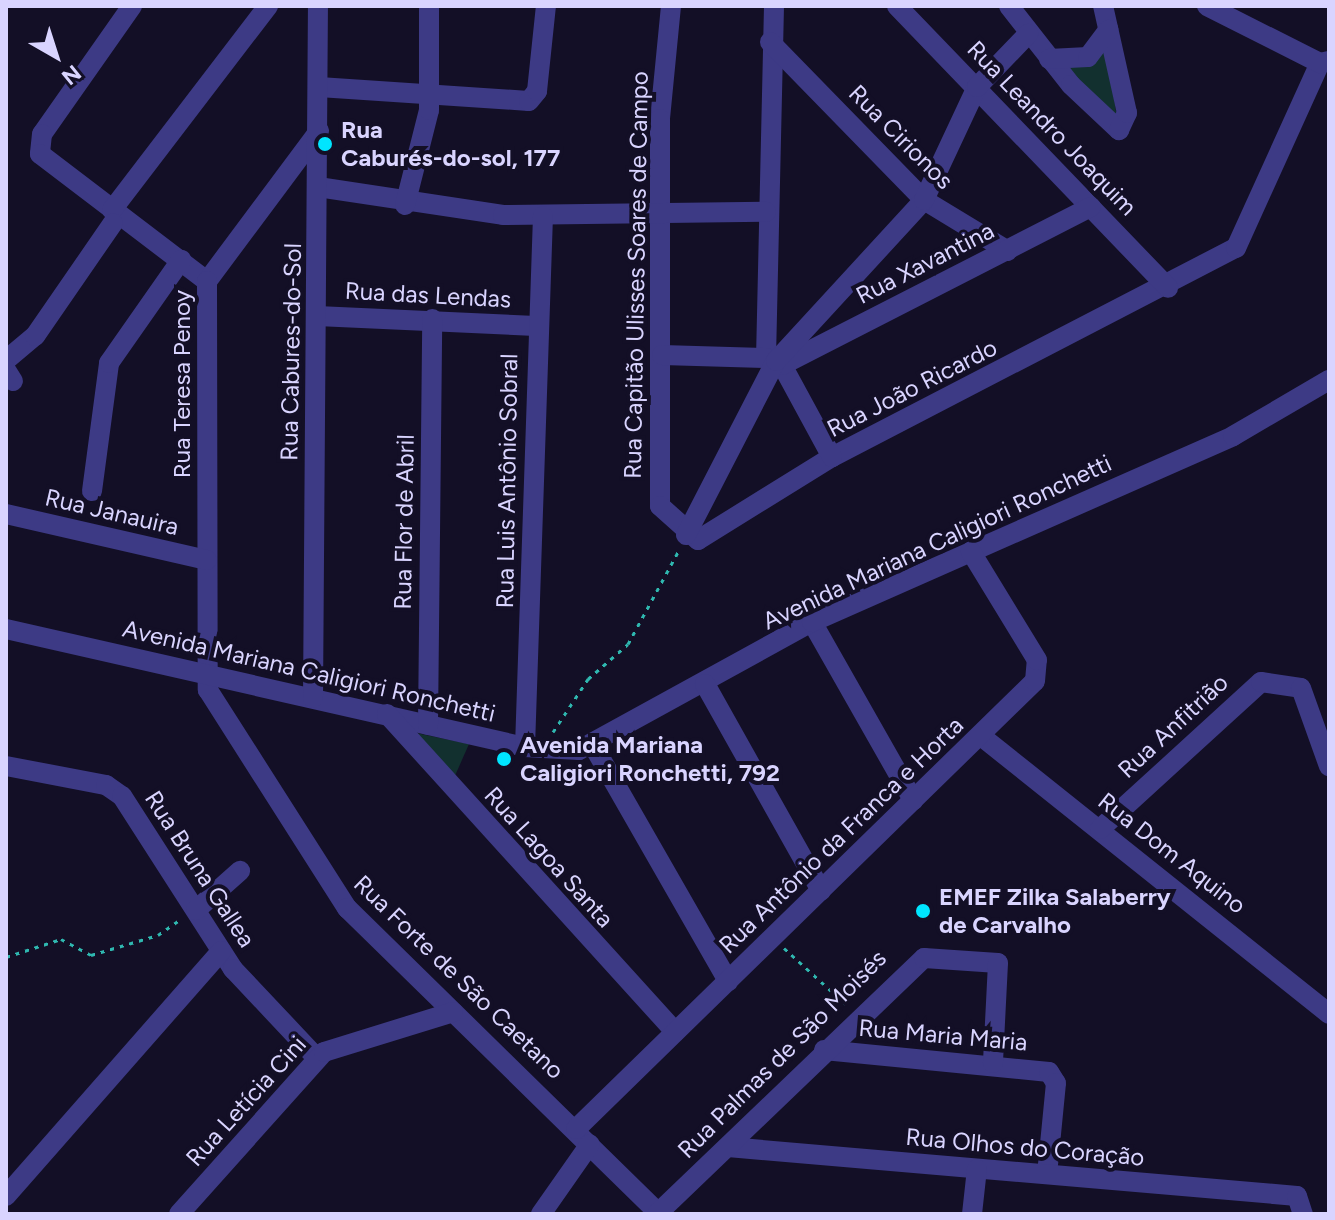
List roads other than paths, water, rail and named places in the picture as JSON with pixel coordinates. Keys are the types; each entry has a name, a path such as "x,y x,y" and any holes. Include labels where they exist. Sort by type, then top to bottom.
{"street":[{"path":"132,6 42,134 40,154 50,168 113,216 181,260 207,281"},
{"path":"6,360 35,336 113,216 268,6"},
{"name":"Rua Cabures-do-Sol","path":"313,698 318,6"},
{"path":"405,205 430,97 429,6"},
{"path":"319,87 430,97 529,101 539,68 546,6"},
{"name":"Rua Capitão Ulisses Soares de Campo","path":"671,6 660,119 663,214 660,506 686,535"},
{"path":"774,6 770,42 766,212 775,361 832,457"},
{"name":"Rua Leandro Joaquim","path":"897,6 1168,288"},
{"path":"1009,6 1049,59 1112,128 1124,128 1127,113 1103,6"},
{"path":"1207,6 1324,62"},
{"path":"1049,59 1088,57 1108,30"},
{"path":"686,535 775,361 924,200 977,87 1028,34"},
{"name":"Rua Cirionos","path":"770,42 924,200 1008,251"},
{"name":"Rua João Ricardo","path":"686,535 715,535 832,457 1168,288 1236,248 1249,230 1324,62"},
{"name":"Rua Teresa Penoy","path":"205,674 207,281 319,131"},
{"path":"318,187 405,205 543,216 766,212"},
{"name":"Rua Xavantina","path":"662,355 775,361 1008,251 1091,207"},
{"name":"Rua Luis Antônio Sobral","path":"533,748 536,326 543,216"},
{"path":"92,491 109,363 181,260"},
{"name":"Rua das Lendas","path":"317,316 536,326"},
{"name":"Rua Flor de Abril","path":"428,725 432,319"},
{"name":"Avenida Mariana Caligiori Ronchetti","path":"6,629 533,748 594,747 812,622 1278,415 1329,380"},
{"name":"Rua Janauira","path":"6,514 207,560"},
{"name":"Rua Antônio da Franca e Horta","path":"541,1214 583,1136 675,1032 981,736 1038,670 971,552"},
{"path":"812,622 913,800"},
{"name":"Rua Forte de São Caetano","path":"205,674 213,703 332,888 453,1012 583,1136 657,1214"},
{"name":"Rua Anfitrião","path":"1100,829 1261,682 1301,688 1329,766"},
{"path":"705,684 821,891"},
{"name":"Rua Lagoa Santa","path":"387,714 675,1032"},
{"name":"Rua Dom Aquino","path":"981,736 1329,1014"},
{"path":"594,747 728,981"},
{"name":"Rua Bruna Gallea","path":"6,766 114,789 221,951 317,1058"},
{"path":"196,910 240,871"},
{"path":"6,1196 221,951"},
{"name":"Rua Palmas de São Moisés","path":"657,1214 859,1015 924,958 991,960 1000,970 993,1063"},
{"name":"Rua Letícia Cini","path":"179,1214 317,1058 344,1042 453,1012"},
{"name":"Rua Maria Maria","path":"824,1050 993,1063 1053,1076 1047,1174"},
{"name":"Rua Olhos do Coração","path":"728,1147 1297,1196 1303,1214"},
{"path":"972,1214 977,1169"}],"place":[{"name":"Rua Caburés-do-sol, 177","path":"325,144"},
{"name":"Avenida Mariana Caligiori Ronchetti, 792","path":"504,759"},
{"name":"EMEF Zilka Salaberry de Carvalho","path":"923,911"}]}
